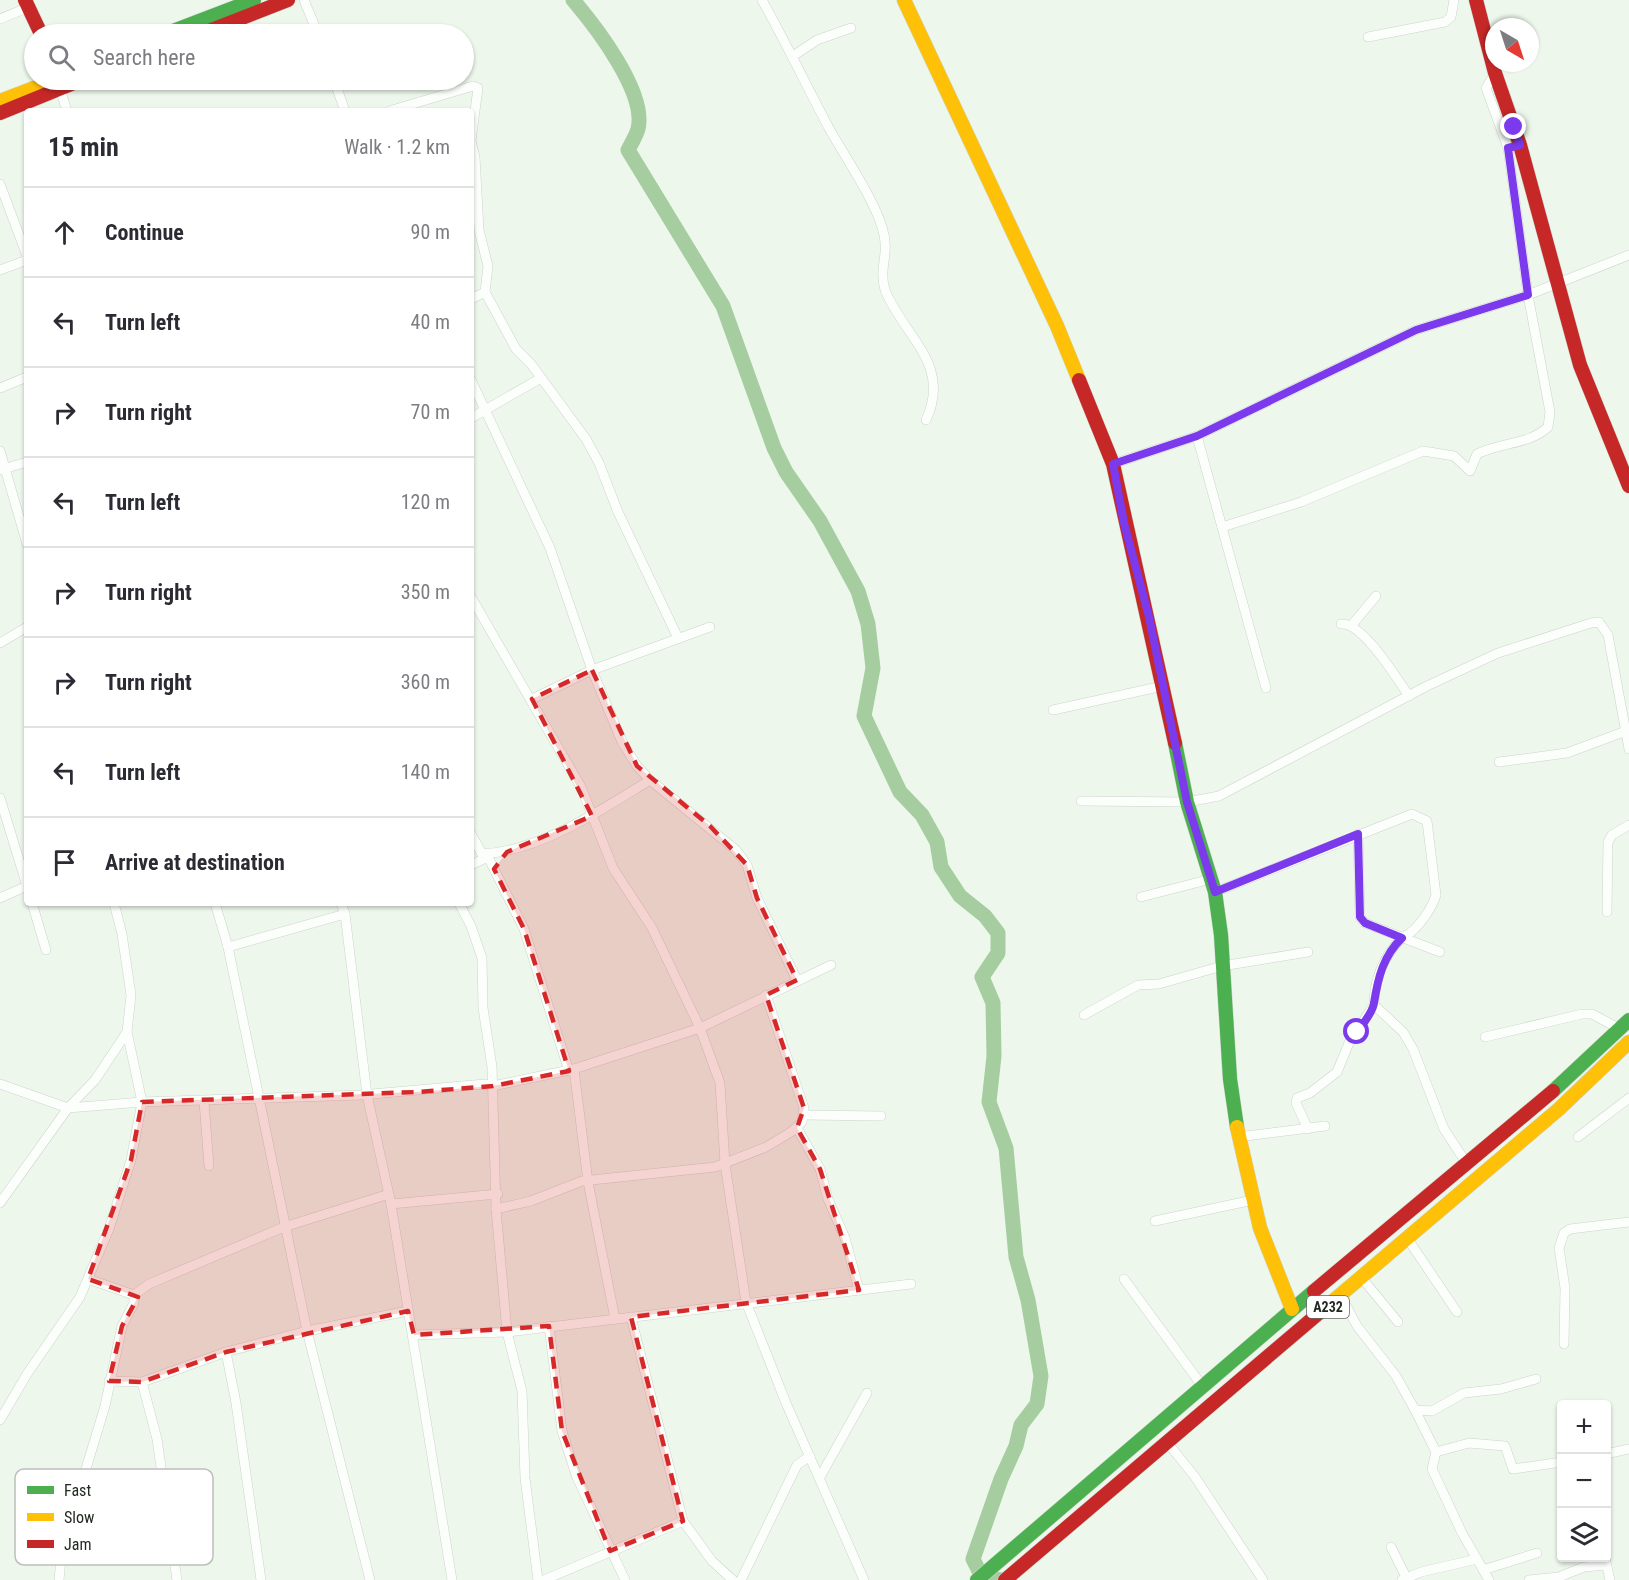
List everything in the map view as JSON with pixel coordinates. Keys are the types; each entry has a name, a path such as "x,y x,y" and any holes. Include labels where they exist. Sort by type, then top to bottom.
{"main road":[{"path":"191,24 254,0"},
{"path":"227,24 288,0"},
{"path":"904,0 1057,326 1113,464 1187,802 1213,886 1221,935 1230,1079 1239,1137 1260,1228 1293,1309"},
{"path":"1476,0 1514,146 1580,364 1629,486"},
{"path":"27,3 36,24"},
{"path":"0,101 34,90"},
{"path":"0,113 32,101 47,90"},
{"name":"A232","path":"977,1580 1293,1309 1467,1164 1624,1025"},
{"name":"A232","path":"1005,1580 1341,1296 1559,1108 1629,1042"},
{"path":"1235,1361 1246,1375"}],"street":[{"path":"304,0 314,24"},
{"path":"762,0 881,224 887,250 882,277 885,290 919,345 934,377 933,402 926,420"},
{"path":"1368,37 1445,22 1451,16 1454,0"},
{"path":"0,19 27,3"},
{"path":"793,56 817,40 851,28"},
{"path":"474,86 478,88 474,118"},
{"path":"60,90 66,108"},
{"path":"338,90 344,108"},
{"path":"397,108 456,90"},
{"path":"1222,526 1301,502 1423,451 1454,456 1470,471 1477,454 1493,446 1540,435 1548,427 1550,412 1528,295 1514,146"},
{"path":"474,153 479,230 488,266 485,292 516,349 541,378 586,439 678,638"},
{"path":"0,184 24,248"},
{"path":"1113,464 1197,436 1416,330 1528,295 1629,255"},
{"path":"0,270 24,262"},
{"path":"474,298 485,292"},
{"path":"0,388 24,378"},
{"path":"474,416 541,378"},
{"path":"474,385 550,548 592,670 622,742 637,766 650,780 736,850 747,865 757,898 797,980"},
{"path":"1197,436 1238,593 1266,688"},
{"path":"0,451 3,468 24,534"},
{"path":"3,468 24,463"},
{"path":"1351,626 1376,596"},
{"path":"474,602 581,787 613,867 652,928 700,1028 720,1083 725,1164 746,1302 864,1580"},
{"path":"1081,801 1187,802 1219,796 1409,696 1498,653 1599,622 1608,635 1629,749"},
{"path":"1341,624 1351,626 1383,658 1409,696"},
{"path":"532,699 592,670 710,627"},
{"path":"0,643 24,629"},
{"path":"1053,710 1163,686"},
{"path":"1499,762 1567,753 1626,731"},
{"path":"474,863 485,855 507,852 592,816 650,780"},
{"path":"0,798 24,876"},
{"path":"1141,897 1213,886 1412,814 1423,818 1429,825 1436,895 1434,903 1413,931 1402,938 1382,965 1374,1005 1349,1044 1337,1071 1310,1093 1297,1098 1296,1103 1308,1129"},
{"path":"1607,912 1608,842 1612,835 1629,825"},
{"path":"1358,834 1360,917 1365,923 1440,952"},
{"path":"474,838 494,869 524,929 572,1070 588,1182 615,1319"},
{"path":"494,869 507,852"},
{"path":"0,898 24,887"},
{"path":"33,906 46,951"},
{"path":"0,1420 27,1374 80,1297 109,1229 131,1160 142,1102 126,1032 131,995 122,934 115,906"},
{"path":"216,906 228,947 307,1331 370,1580"},
{"path":"342,906 345,914 367,1095 390,1199 414,1335 452,1580"},
{"path":"461,906 471,926 482,958 483,1008 493,1086 498,1194 496,1209 507,1332 522,1391 525,1478 538,1580"},
{"path":"228,947 345,914"},
{"path":"1084,1015 1138,985 1159,984 1222,966 1308,952"},
{"path":"0,1084 69,1108 142,1102 204,1102 367,1095 485,1084 493,1086 572,1070 700,1028 831,965"},
{"path":"496,1209 531,1201 580,1181 668,1174 725,1164 766,1147 797,1128 804,1115 799,1091 766,995"},
{"path":"1374,1005 1403,1032 1413,1049 1444,1129 1467,1164"},
{"path":"1485,1037 1582,1014 1592,1014 1624,1025"},
{"path":"0,1203 69,1108 95,1080 126,1032"},
{"path":"1578,1137 1629,1098"},
{"path":"204,1102 209,1166"},
{"path":"804,1115 881,1116"},
{"path":"1239,1137 1325,1126"},
{"path":"797,1128 820,1169 828,1199 845,1238 859,1290"},
{"path":"134,1295 148,1284 284,1227 390,1199 498,1194"},
{"path":"1155,1221 1253,1200"},
{"path":"1564,1344 1565,1288 1559,1248 1561,1240 1570,1229 1629,1222"},
{"path":"1407,1238 1457,1312"},
{"path":"1361,1277 1398,1322"},
{"path":"88,1279 134,1295"},
{"path":"1124,1279 1203,1388"},
{"path":"414,1335 507,1332 911,1284"},
{"path":"86,1469 105,1406 122,1326 134,1303 134,1295"},
{"path":"1341,1296 1357,1326 1391,1368 1415,1410 1436,1452 1432,1469 1489,1580"},
{"path":"109,1381 142,1382 226,1352 307,1331 408,1311"},
{"path":"631,1317 683,1521 712,1561 733,1580"},
{"path":"549,1326 562,1431 576,1475 625,1580"},
{"path":"226,1352 236,1404 261,1580"},
{"path":"1415,1410 1431,1411 1464,1393 1501,1389 1536,1378"},
{"path":"142,1382 157,1439 161,1469"},
{"path":"820,1477 867,1393"},
{"path":"1167,1442 1195,1477 1263,1580"},
{"path":"1436,1452 1469,1443 1505,1446 1513,1469 1557,1463"},
{"path":"1611,1453 1629,1449"},
{"path":"741,1580 797,1465 801,1459 810,1456"},
{"path":"544,1580 683,1521"},
{"path":"1391,1547 1404,1579 1477,1559"},
{"path":"1483,1570 1537,1553"},
{"path":"1529,1580 1559,1577 1603,1562"},
{"path":"1606,1562 1610,1580"},
{"path":"59,1580 60,1565"},
{"path":"175,1565 177,1580"}],"highlighted area":[{"path":"592,670 637,766 710,826 747,865 757,898 797,980 766,995 804,1108 797,1128 820,1169 859,1290 631,1317 683,1521 610,1551 562,1431 549,1326 414,1335 408,1311 226,1352 142,1382 109,1381 122,1326 138,1297 88,1279 131,1160 142,1102 417,1092 493,1086 569,1071 524,929 494,869 507,852 592,816 532,699"}],"waterway":[{"path":"573,0 618,61 635,97 639,114 638,129 628,150 723,306 774,448 786,472 820,521 858,591 868,624 873,668 864,716 900,792 922,815 937,842 941,867 960,896 985,916 998,933 998,953 982,977 993,1003 994,1056 989,1102 1006,1148 1016,1257 1028,1300 1041,1376 1037,1404 1021,1425 1016,1446 1001,1479 973,1559 983,1579 1009,1580"}],"traffic: fast":[{"path":"191,24 254,0"},
{"path":"1175,743 1187,802 1215,892 1221,935 1230,1079 1237,1127"},
{"path":"1553,1091 1629,1020"},
{"path":"977,1580 1314,1291"}],"traffic: slow":[{"path":"904,0 1057,326 1079,380"},
{"path":"0,101 29,90"},
{"path":"1319,1313 1559,1109 1629,1042"},
{"path":"1237,1127 1260,1228 1292,1309"}],"traffic: jam":[{"path":"25,0 36,24"},
{"path":"227,24 288,0"},
{"path":"1476,0 1495,73 1520,145 1580,365 1629,486"},
{"path":"0,113 56,90"},
{"path":"1079,380 1113,464 1175,743"},
{"path":"1314,1291 1553,1091"},
{"path":"1005,1580 1319,1313"}],"route":[{"path":"1357,1032 1374,1005 1382,965 1402,938 1365,923 1360,917 1358,834 1215,892 1187,802 1149,617 1124,523 1113,464 1197,436 1260,408 1416,330 1528,295 1508,148 1520,145 1514,127"}]}
